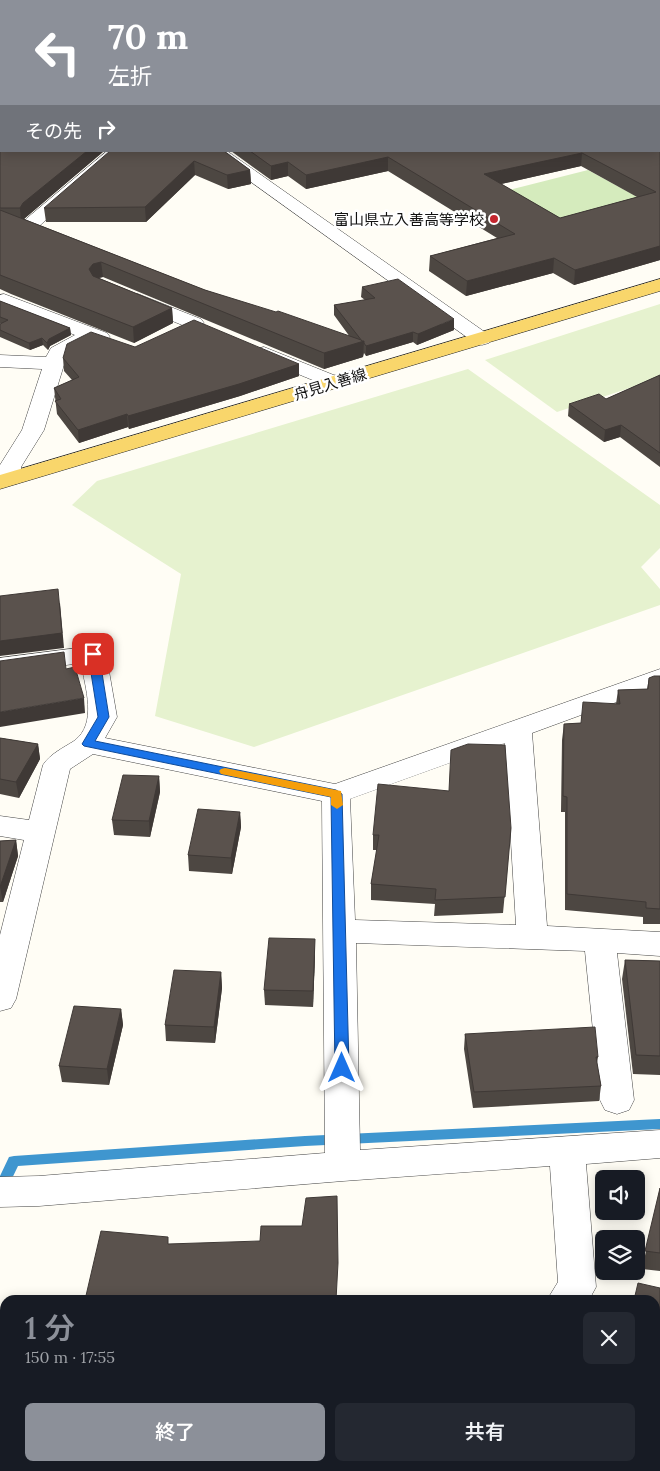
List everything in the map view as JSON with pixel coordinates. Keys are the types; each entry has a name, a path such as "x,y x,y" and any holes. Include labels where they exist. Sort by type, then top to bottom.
{"main road":[{"name":"舟見入善線","path":"6,480 660,286"}],"street":[{"path":"32,223 116,152"},
{"path":"217,152 482,338"},
{"path":"120,293 203,327 168,336"},
{"path":"4,300 117,345"},
{"path":"6,480 10,467 33,430 58,352 91,334"},
{"path":"247,346 334,382"},
{"path":"0,361 54,364"},
{"path":"0,666 93,654 103,717 88,744 57,765 0,999"},
{"path":"88,744 336,794 660,677"},
{"path":"518,728 532,937"},
{"path":"336,794 343,1166"},
{"path":"0,826 41,832"},
{"path":"340,931 532,937 660,944"},
{"path":"600,941 617,1100"},
{"path":"0,1192 39,1191 343,1166 660,1144"},
{"path":"567,1151 578,1288 571,1295"}],"green space":[{"path":"588,170 654,206 569,239 493,194"},
{"path":"660,304 660,378 557,412 485,360"},
{"path":"468,369 660,505 660,548 641,567 660,589 660,605 254,747 155,716 181,574 72,505 97,481"}],"building":[{"path":"0,152 86,152 23,203 20,208 0,208"},
{"path":"109,152 225,152 250,170 227,175 194,161 145,207 44,208"},
{"path":"251,152 660,152 660,246 575,270 554,258 467,281 430,256 515,234 388,157 306,175 288,162 271,166","holes":["582,153 656,192 560,218 484,174"]},
{"path":"0,210 205,290 276,312 278,311 364,341 324,353 101,262 93,264 89,269 93,276 172,308 133,327 0,275"},
{"path":"398,279 454,319 418,334 413,332 366,346 334,305 375,298 362,287"},
{"path":"0,301 70,328 49,339 47,343 42,338 29,343 0,330 0,324 8,320 0,317"},
{"path":"194,320 299,364 239,384 128,416 127,414 78,430 55,401 61,399 54,388 79,377 63,358 67,344 91,332 135,347"},
{"path":"660,375 660,453 621,425 605,430 569,404 599,394 606,399"},
{"path":"58,589 62,633 0,641 0,596"},
{"path":"64,652 66,669 75,667 84,698 0,712 0,661"},
{"path":"660,676 660,909 646,908 646,902 567,894 567,797 563,796 564,724 581,723 583,702 620,704 618,690 648,689 649,678"},
{"path":"0,738 38,744 16,782 0,779"},
{"path":"468,744 505,745 511,828 505,897 435,900 436,889 371,884 379,835 373,835 378,784 449,791 451,750"},
{"path":"123,775 159,776 149,821 112,820"},
{"path":"198,809 240,812 231,858 188,855"},
{"path":"16,840 0,887 0,841"},
{"path":"269,938 315,939 313,991 264,990"},
{"path":"625,960 660,961 660,1056 636,1055"},
{"path":"174,970 221,972 214,1027 165,1025"},
{"path":"74,1006 121,1009 107,1069 59,1066"},
{"path":"595,1027 598,1057 596,1057 601,1086 474,1092 465,1034"},
{"path":"660,1188 660,1253 645,1251"},
{"path":"337,1196 336,1295 86,1295 101,1231 168,1237 168,1244 260,1241 261,1226 302,1226 306,1198"},
{"path":"638,1283 660,1288 660,1295 635,1295"}],"waterway":[{"path":"0,1189 14,1161 305,1141 660,1124"}],"slow traffic":[{"path":"225,771 336,794 337,805"}],"place":[{"name":"富山県立入善高等学校","path":"494,219"}],"route":[{"path":"93,654 103,717 88,744 336,794 342,1068"}]}
